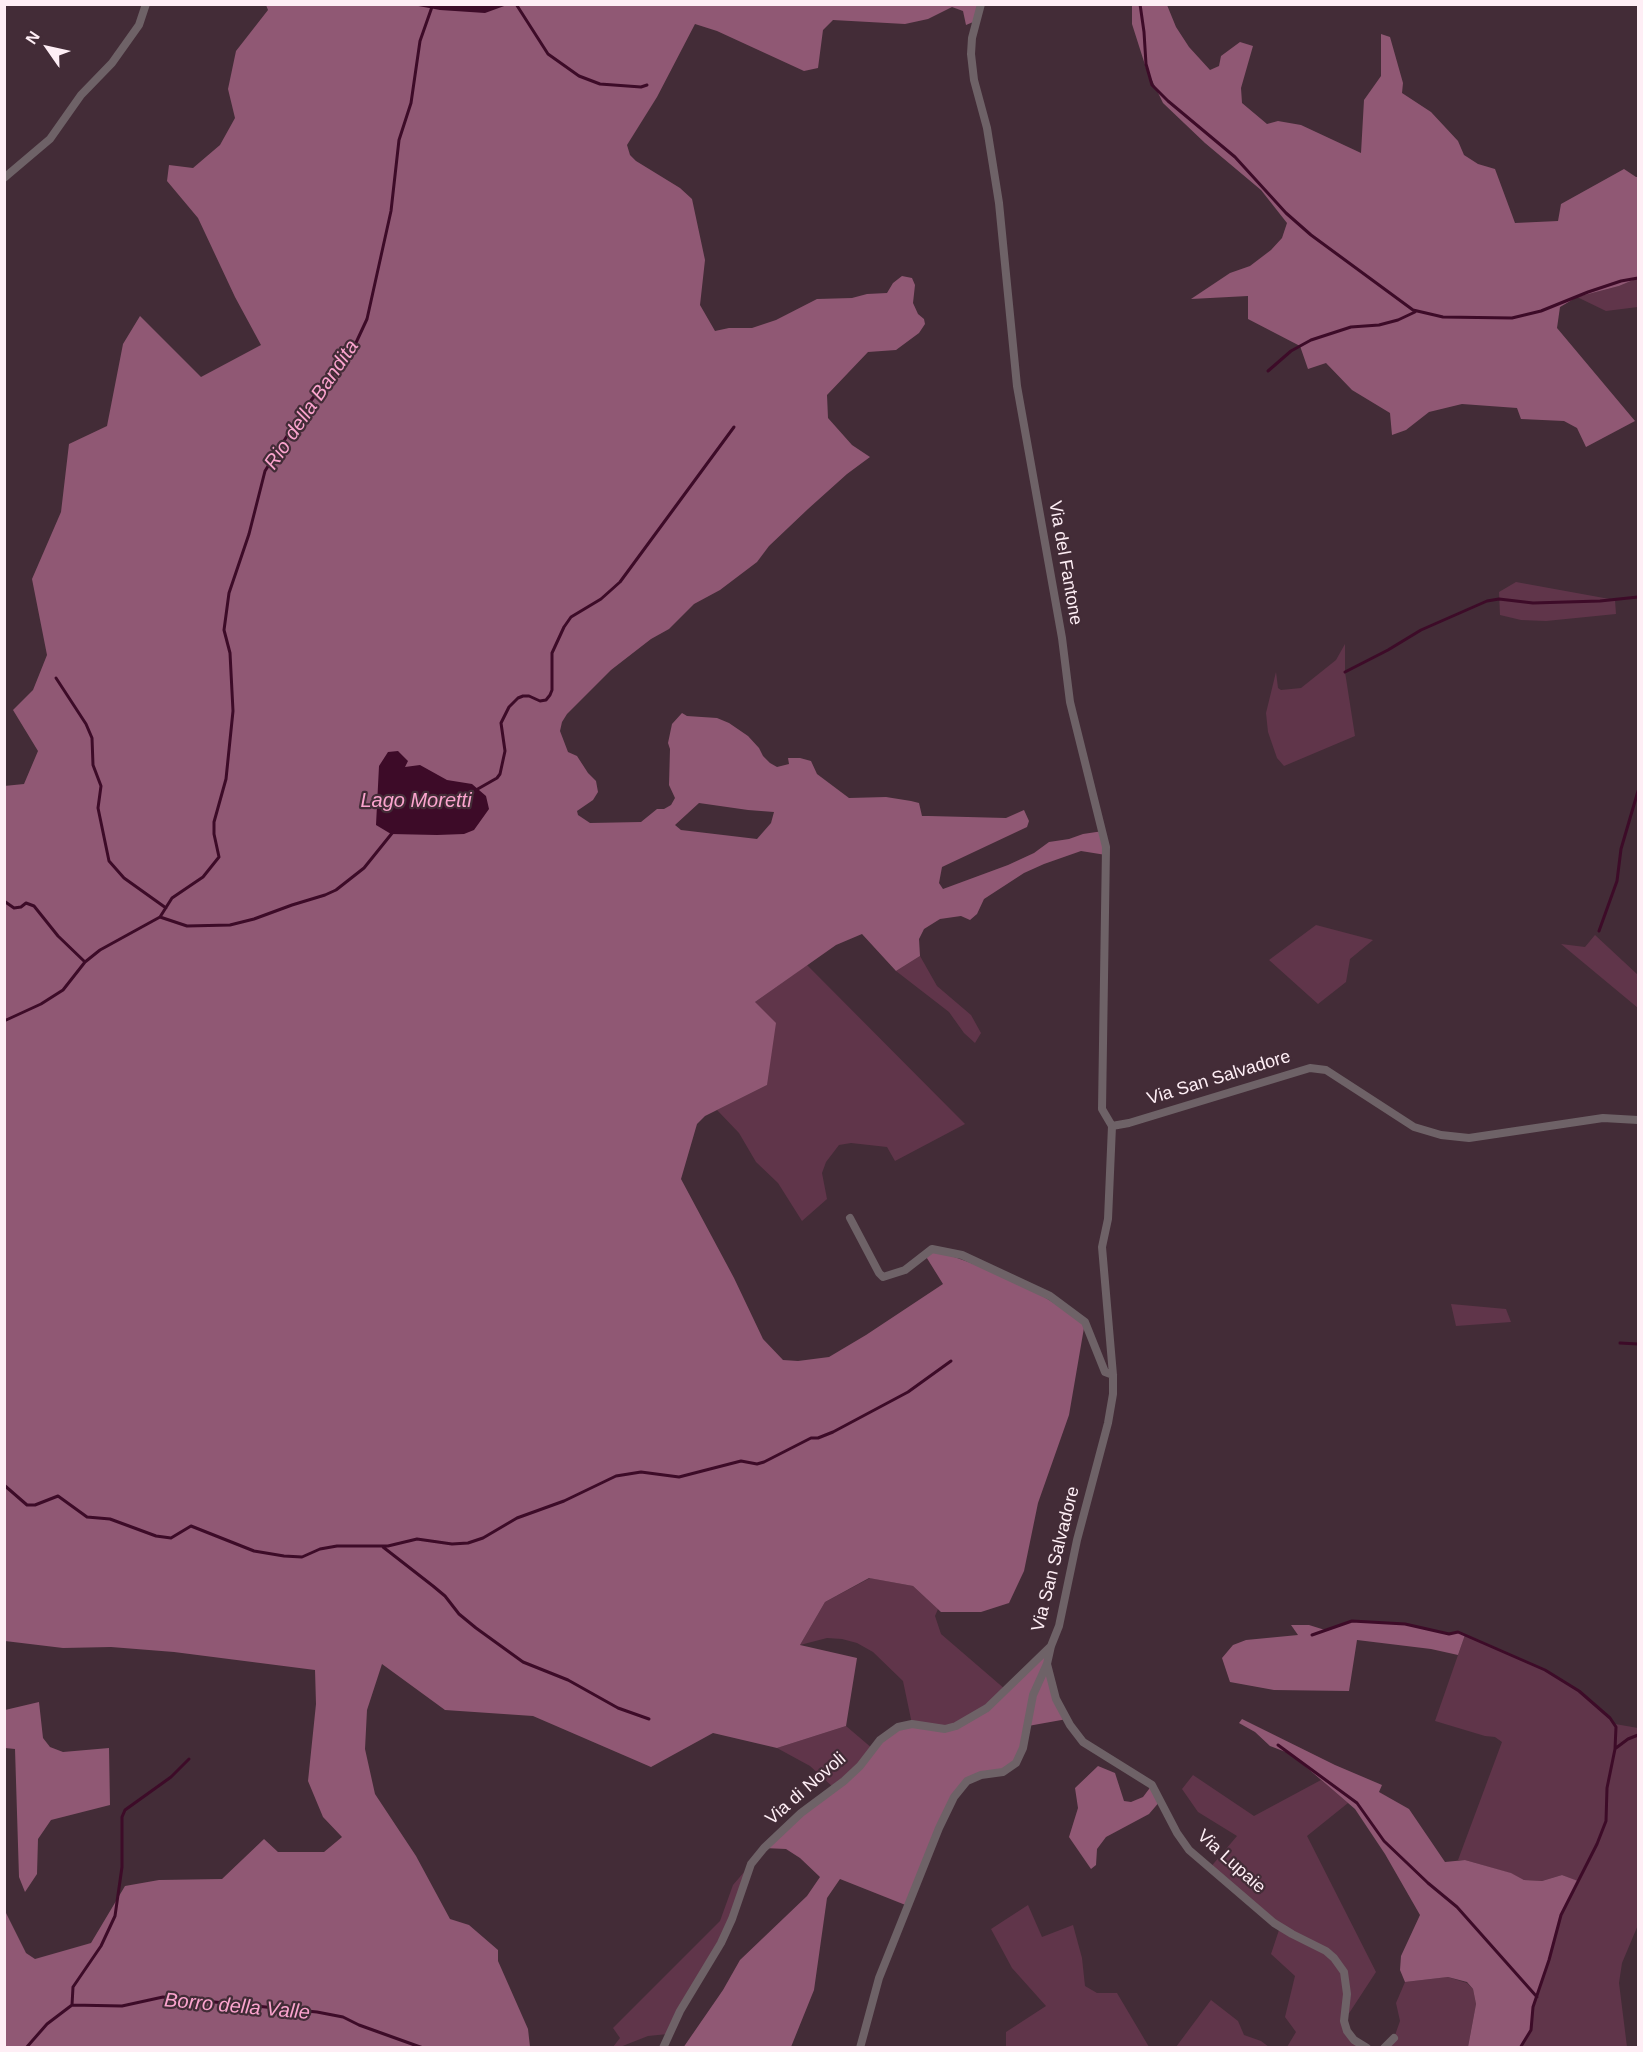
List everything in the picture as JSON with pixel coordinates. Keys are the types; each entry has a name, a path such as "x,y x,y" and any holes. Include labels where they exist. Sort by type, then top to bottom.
{"street":[{"path":"4,178 50,139 81,95 112,63 139,25 146,4"},
{"name":"Via del Fantone","path":"981,4 972,38 971,54 974,80 987,128 999,203 1017,386 1062,638 1070,702 1106,847 1102,1108 1112,1126"},
{"name":"Via San Salvadore","path":"1051,1646 1059,1626 1077,1540 1108,1423 1113,1395 1102,1247 1108,1219 1112,1126 1129,1123 1311,1068 1326,1070 1414,1127 1441,1135 1469,1138 1604,1118 1638,1120"},
{"path":"850,1218 879,1273 883,1276 905,1270 932,1249 962,1255 1050,1296 1085,1322 1105,1372 1113,1376"},
{"name":"Via Lupaie","path":"860,2048 879,1978 939,1828 954,1797 967,1781 981,1775 1003,1772 1016,1763 1023,1748 1033,1695 1047,1664 1051,1646"},
{"name":"Via di Novoli","path":"663,2048 680,2011 721,1943 751,1864 764,1848 801,1813 844,1781 860,1766 880,1740 898,1727 912,1724 945,1729 956,1726 987,1708 1051,1646"},
{"name":"Via Lupaie","path":"1047,1664 1056,1699 1070,1725 1083,1742 1152,1785 1177,1833 1189,1850 1209,1869 1274,1923 1326,1951 1334,1958 1344,1972 1347,1994 1344,2021 1347,2031 1354,2040 1367,2048"},
{"path":"1384,2048 1394,2038"}],"shaded area":[{"path":"266,5 981,5 978,20 966,25 963,11 952,7 928,19 905,24 833,20 823,30 818,68 804,71 717,31 695,24 657,97 627,145 630,155 636,161 680,188 692,199 705,260 700,305 715,331 729,328 752,328 776,320 817,299 852,298 867,294 887,293 893,283 902,276 912,278 915,285 913,303 925,324 919,333 896,350 868,352 827,395 828,418 852,445 870,457 808,509 769,546 757,562 720,590 694,604 669,629 651,639 611,670 567,714 560,731 568,752 577,756 596,781 598,792 593,800 577,811 578,815 590,823 641,822 657,809 664,809 671,805 675,798 669,785 670,749 668,743 672,724 682,713 687,716 717,718 729,723 748,736 763,756 777,767 789,764 788,758 811,761 817,774 849,798 886,797 911,801 919,803 922,816 1006,818 1024,810 1029,821 1027,827 942,867 939,883 943,889 1008,865 1034,853 1049,842 1103,831 1106,855 1081,851 1044,864 1024,873 984,899 977,914 970,920 961,916 940,919 924,929 919,939 920,956 896,971 862,934 836,945 755,1002 776,1023 767,1085 705,1116 697,1124 681,1179 734,1278 763,1339 783,1360 798,1361 829,1357 943,1284 925,1255 932,1249 1013,1278 1085,1322 1069,1415 1038,1503 1024,1571 1009,1603 981,1612 941,1612 913,1586 869,1578 825,1602 800,1645 857,1658 846,1726 777,1748 713,1733 651,1767 533,1716 445,1710 382,1664 367,1710 365,1749 375,1794 416,1856 450,1919 469,1925 498,1950 498,1961 528,2029 530,2047 5,2047 4,1909 26,1953 35,1959 91,1943 125,1886 159,1880 222,1879 264,1839 278,1852 324,1852 342,1837 323,1817 308,1781 316,1704 315,1670 174,1652 111,1647 63,1648 5,1641 4,786 24,784 38,751 13,710 33,690 47,655 32,579 61,512 69,444 107,426 123,344 140,316 201,377 261,345 235,297 198,218 167,181 169,165 193,168 220,145 235,118 228,89 236,51 268,10","holes":["699,803 774,812 771,823 757,839 681,830 675,825"]},
{"path":"1132,5 1167,5 1176,27 1189,47 1210,70 1219,66 1221,56 1240,42 1253,46 1241,88 1242,103 1267,124 1278,121 1301,125 1361,153 1364,100 1381,76 1381,34 1390,37 1403,83 1402,93 1431,112 1458,141 1464,155 1478,164 1495,169 1515,223 1558,221 1561,204 1624,169 1638,177 1638,278 1619,286 1577,297 1560,307 1557,328 1635,421 1586,447 1577,428 1564,421 1521,419 1517,408 1462,404 1429,412 1406,430 1392,435 1390,413 1352,390 1326,363 1308,369 1300,346 1248,319 1248,296 1191,299 1230,273 1250,266 1271,250 1282,238 1287,223 1261,190 1205,143 1163,103 1146,68 1132,24"},
{"path":"1638,278 1638,307 1606,311 1577,297 1619,286"},
{"path":"1516,582 1615,600 1616,614 1546,621 1521,620 1500,615 1499,592"},
{"path":"1345,644 1345,672 1355,736 1284,766 1277,758 1268,732 1266,713 1276,672 1278,688 1281,690 1301,688 1336,660"},
{"path":"1316,925 1373,940 1350,959 1346,982 1318,1004 1269,960"},
{"path":"1595,935 1638,975 1638,1008 1561,944 1585,947"},
{"path":"920,956 937,986 971,1015 981,1033 975,1043 964,1033 949,1012 896,971"},
{"path":"807,965 965,1124 895,1161 887,1147 851,1143 839,1145 826,1162 822,1173 827,1199 802,1221 778,1183 756,1162 739,1133 717,1110 767,1085 755,1002"},
{"path":"1451,1304 1506,1309 1511,1322 1456,1326"},
{"path":"870,1578 913,1586 938,1609 935,1616 941,1634 1006,1690 956,1726 912,1724 903,1681 873,1652 857,1643 842,1639 827,1638 800,1645 825,1602"},
{"path":"1352,1621 1405,1624 1449,1634 1458,1632 1465,1635 1458,1655 1431,1649 1357,1640 1349,1691 1274,1690 1230,1682 1222,1658 1233,1645 1246,1640 1298,1635 1291,1625 1309,1625 1325,1630"},
{"path":"1465,1635 1545,1670 1579,1691 1615,1724 1638,1728 1638,1925 1622,1963 1619,1983 1627,2047 1520,2047 1531,2030 1533,2007 1561,1915 1577,1881 1562,1875 1542,1881 1524,1880 1510,1873 1458,1860 1502,1742 1495,1737 1435,1721"},
{"path":"1051,1646 1047,1664 1067,1719 1028,1726 1016,1763 1003,1772 967,1781 954,1797 908,1906 840,1879 827,1898 814,1990 791,2047 683,2048 723,1990 740,1960 807,1896 820,1877 800,1858 786,1849 764,1848 844,1781 898,1727 945,1729 987,1708"},
{"path":"39,1702 43,1738 50,1747 63,1752 109,1748 110,1805 51,1820 38,1839 37,1874 25,1892 19,1877 15,1749 5,1748 5,1710"},
{"path":"1242,1719 1335,1765 1382,1785 1379,1792 1409,1809 1445,1862 1465,1860 1511,1873 1524,1880 1542,1881 1562,1875 1578,1881 1561,1915 1533,2007 1531,2030 1520,2047 1468,2047 1476,2004 1473,1989 1467,1982 1448,1977 1405,1982 1400,1970 1401,1956 1420,1915 1385,1854 1355,1809 1291,1754 1270,1746 1255,1732 1239,1723"},
{"path":"846,1726 873,1749 834,1788 810,1766 777,1748"},
{"path":"1098,1766 1115,1773 1124,1801 1131,1802 1143,1797 1152,1785 1161,1800 1149,1814 1106,1837 1097,1849 1096,1865 1091,1869 1069,1837 1078,1808 1075,1788"},
{"path":"1193,1775 1254,1816 1321,1780 1348,1803 1307,1836 1376,1972 1344,2021 1347,2031 1367,2047 1287,2047 1296,2032 1285,2017 1295,1976 1271,1954 1280,1927 1209,1869 1237,1836 1198,1812 1182,1789"},
{"path":"751,1864 732,1919 668,2034 648,2036 620,2047 613,2047 620,2038 613,2028 720,1921 733,1885"},
{"path":"1028,1905 1042,1937 1073,1925 1082,1958 1085,1986 1097,1993 1117,1993 1149,2047 1006,2047 1006,2032 1046,2006 1012,1968 991,1929"},
{"path":"1448,1977 1467,1983 1473,1989 1476,2004 1468,2047 1384,2048 1394,2038 1400,2021 1396,2003 1405,1982"},
{"path":"1211,2000 1238,2021 1244,2035 1261,2041 1269,2047 1176,2047"}],"water":[{"path":"507,4 485,13 440,10 413,5"},
{"name":"Lago Moretti","path":"398,751 408,761 405,767 420,765 447,780 472,784 486,796 489,809 474,830 464,834 391,834 376,825 379,766 388,752"}],"waterway":[{"name":"Rio della Bandita","path":"4,1021 41,1004 63,990 85,962 100,950 160,917 172,898 203,877 219,857 214,822 226,779 233,711 230,653 224,630 229,593 249,534 265,471 304,409 354,347 367,319 391,211 399,140 411,103 420,41 433,4"},
{"path":"516,4 548,54 579,76 600,84 641,87 647,85"},
{"path":"1140,4 1146,64 1152,85 1235,157 1286,213 1311,235 1413,310 1443,317 1512,318 1541,311 1621,281 1638,278"},
{"path":"1268,371 1291,351 1311,340 1351,327 1379,325 1398,320 1415,312"},
{"path":"476,790 500,774 505,751 501,723 509,707 523,696 540,701 546,700 550,695 552,653 571,617 601,599 620,582 734,427"},
{"path":"1345,672 1421,630 1487,601 1499,599 1533,603 1600,601 1638,597"},
{"path":"56,678 86,724 92,738 93,765 101,786 98,808 109,861 124,878 166,908"},
{"path":"1599,931 1617,881 1621,849 1638,791"},
{"path":"160,917 187,926 230,925 325,895 336,890 364,868 393,832"},
{"path":"4,901 14,908 26,903 34,906 58,936 85,962"},
{"path":"1620,1343 1638,1344"},
{"path":"4,1485 27,1505 35,1505 58,1496 87,1517 110,1519 156,1536 171,1538 191,1526 254,1551 284,1556 302,1557 320,1549 337,1546 388,1546 417,1539 452,1544 468,1543 483,1538 517,1518 564,1501 616,1476 641,1472 679,1477 741,1461 757,1464 764,1462 811,1438 818,1438 833,1432 908,1392 951,1361"},
{"path":"383,1547 445,1596 459,1614 476,1628 523,1662 568,1680 618,1708 649,1719"},
{"path":"1312,1635 1352,1621 1405,1624 1449,1634 1458,1632 1545,1670 1579,1691 1610,1718 1616,1727 1615,1749 1607,1788 1606,1821 1597,1844 1561,1915 1533,2007 1531,2030 1520,2048"},
{"path":"1616,1748 1638,1735"},
{"path":"1278,1745 1357,1803 1384,1841 1457,1907 1537,1997"},
{"path":"72,2005 73,1987 101,1946 115,1916 122,1867 122,1817 125,1810 171,1777 189,1759"},
{"name":"Borro della Valle","path":"26,2048 47,2024 72,2005 122,2006 163,1997 317,2012 343,2017 423,2048"}]}
